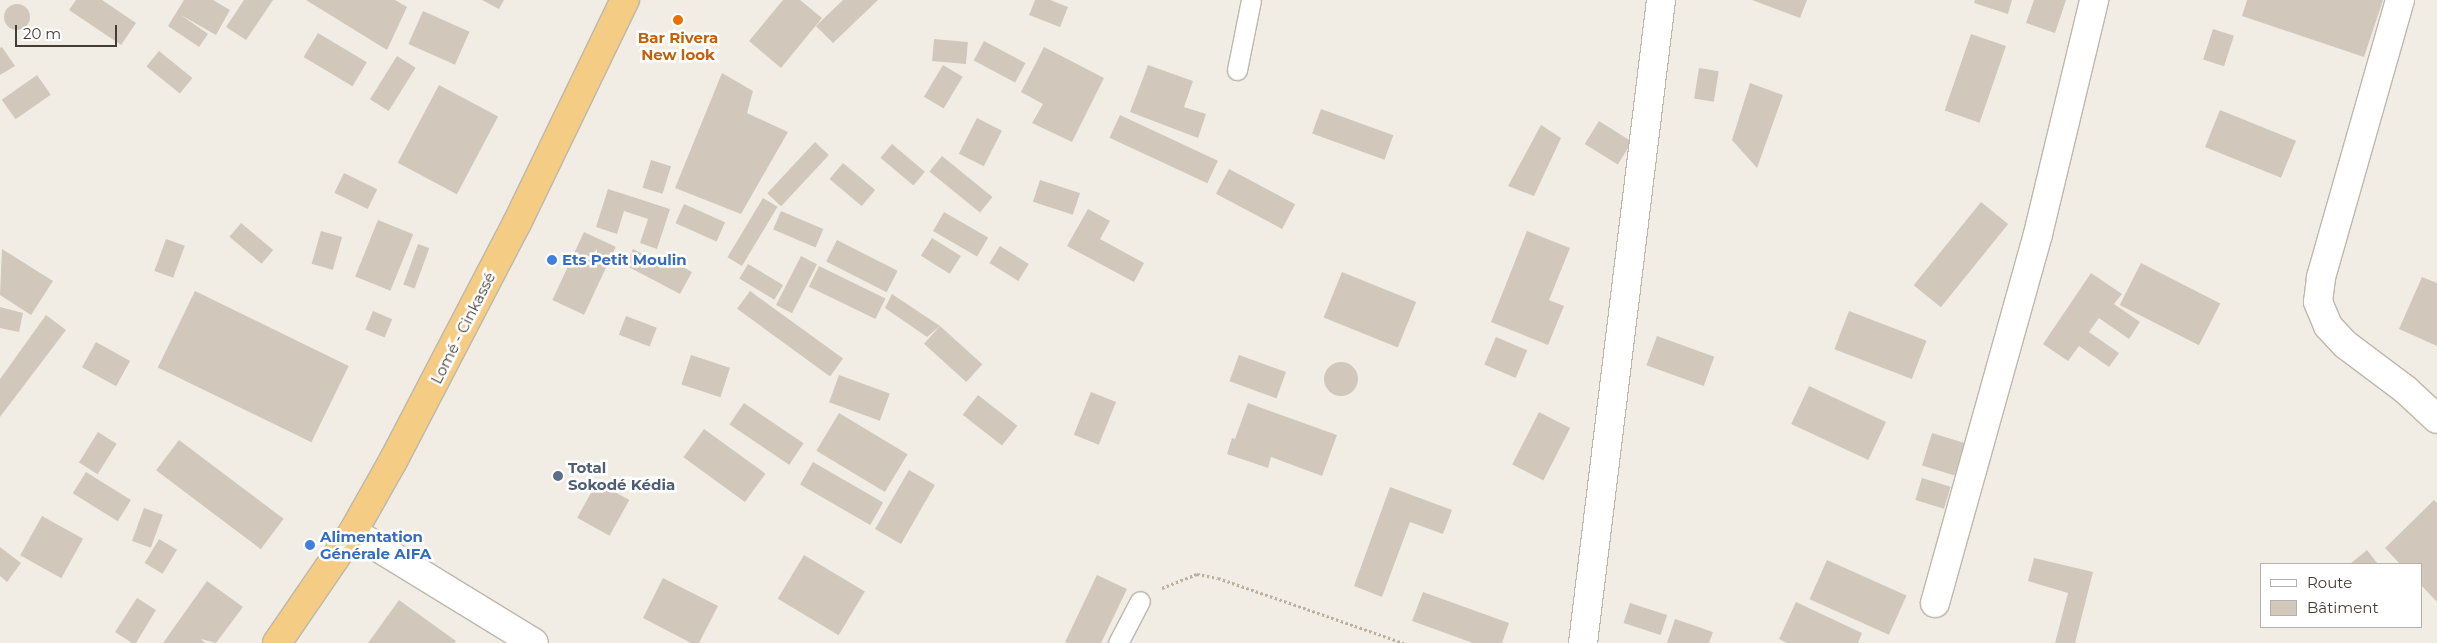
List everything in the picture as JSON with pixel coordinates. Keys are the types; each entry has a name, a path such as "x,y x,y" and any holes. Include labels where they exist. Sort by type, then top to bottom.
{"highway":[{"name":"Lomé - Cinkassé","path":"277,643 352,532 445,364 625,0"}],"street":[{"path":"1583,643 1660,0"},
{"path":"1935,603 2038,234 2094,0"},
{"path":"2400,0 2321,278 2318,302 2328,326 2346,345 2406,390 2437,419"},
{"path":"352,532 534,643"}],"lane":[{"path":"1237,70 1251,0"},
{"path":"1118,643 1140,602"}],"path":[{"path":"1140,602 1168,583 1196,574 1261,591 1404,643"}],"building":[{"path":"76,0 102,0 136,23 121,45 69,10"},
{"path":"184,0 213,0 230,10 216,35 181,15 208,34 199,47 168,26"},
{"path":"244,0 273,0 246,40 226,27"},
{"path":"306,0 395,0 407,7 387,50"},
{"path":"482,0 504,0 499,9"},
{"path":"783,0 800,0 822,18 781,68 749,41"},
{"path":"843,0 878,0 833,43 816,26"},
{"path":"1035,0 1050,0 1068,7 1060,27 1029,15"},
{"path":"1752,0 1807,0 1800,18"},
{"path":"1975,0 2012,0 2008,14 1974,3"},
{"path":"2034,0 2066,0 2055,33 2026,23"},
{"path":"2247,0 2383,0 2364,57 2242,16"},
{"path":"17,4 26,8 30,17 26,26 17,30 8,26 4,17 8,8"},
{"path":"423,11 470,32 455,65 408,44"},
{"path":"2213,29 2234,36 2224,66 2203,59"},
{"path":"318,33 367,62 352,86 304,57"},
{"path":"1971,34 2006,46 1980,123 1945,111"},
{"path":"934,39 968,42 966,64 932,61"},
{"path":"984,41 1025,63 1015,82 974,60"},
{"path":"2,47 15,66 0,75 0,48"},
{"path":"1044,47 1104,78 1072,142 1032,123 1043,104 1021,92"},
{"path":"159,51 192,78 180,94 146,67"},
{"path":"397,56 416,68 389,111 370,99"},
{"path":"943,65 963,77 944,109 924,97"},
{"path":"1148,65 1193,81 1184,107 1206,114 1198,138 1130,112"},
{"path":"1699,68 1719,71 1714,102 1694,99"},
{"path":"722,73 753,91 747,113 788,132 741,214 675,188"},
{"path":"37,75 51,95 16,119 2,100"},
{"path":"1750,83 1783,95 1757,168 1732,140"},
{"path":"439,85 498,116 457,194 398,163"},
{"path":"1321,109 1393,135 1384,160 1312,133"},
{"path":"2220,110 2296,141 2281,178 2205,147"},
{"path":"1120,115 1218,161 1207,183 1109,138"},
{"path":"977,118 1002,131 984,166 959,154"},
{"path":"1599,121 1632,142 1618,165 1585,144"},
{"path":"1541,125 1561,138 1534,196 1508,186"},
{"path":"815,142 829,155 781,206 767,193"},
{"path":"892,144 925,172 913,185 880,158"},
{"path":"942,156 993,197 980,212 929,172"},
{"path":"651,160 671,166 663,194 643,188"},
{"path":"843,163 875,190 862,206 830,179"},
{"path":"1229,169 1295,204 1282,229 1216,194"},
{"path":"344,173 377,189 368,209 334,193"},
{"path":"1040,180 1080,193 1073,215 1033,202"},
{"path":"608,189 670,209 657,249 640,243 648,219 624,211 617,234 596,227"},
{"path":"763,198 778,207 742,266 727,257"},
{"path":"1981,202 2008,224 1941,307 1914,285"},
{"path":"684,204 725,222 717,241 675,223"},
{"path":"1088,209 1110,221 1100,239 1144,263 1134,282 1067,246"},
{"path":"781,211 823,229 816,247 773,229"},
{"path":"944,212 988,238 977,257 933,231"},
{"path":"378,220 413,234 390,291 355,277"},
{"path":"241,223 273,250 262,264 229,237"},
{"path":"321,231 342,237 333,270 312,264"},
{"path":"1527,231 1570,248 1549,300 1564,306 1548,345 1491,322"},
{"path":"584,232 616,247 584,315 552,300"},
{"path":"932,238 961,256 950,274 921,256"},
{"path":"166,239 185,246 173,278 154,271"},
{"path":"837,240 898,271 887,292 826,261"},
{"path":"418,244 429,248 415,289 403,284"},
{"path":"1000,246 1029,264 1018,281 989,263"},
{"path":"2,249 53,281 31,315 0,295"},
{"path":"633,249 659,262 662,256 692,272 680,294 625,265"},
{"path":"801,256 817,264 792,313 776,305"},
{"path":"2141,263 2220,303 2199,345 2120,305"},
{"path":"748,264 783,285 774,300 739,279"},
{"path":"819,266 886,298 875,319 809,287"},
{"path":"1342,272 1416,302 1398,347 1324,317"},
{"path":"2091,273 2122,294 2114,304 2140,322 2129,339 2099,318 2089,332 2119,353 2109,367 2079,346 2068,361 2043,344"},
{"path":"2422,277 2437,283 2437,346 2399,329"},
{"path":"195,291 349,366 311,442 158,367"},
{"path":"750,291 843,359 830,376 737,309"},
{"path":"892,294 940,326 927,337 885,308"},
{"path":"0,307 23,313 19,332 0,328"},
{"path":"373,311 392,319 385,338 365,329"},
{"path":"1849,311 1926,341 1912,379 1834,349"},
{"path":"46,315 66,330 0,417 0,379"},
{"path":"626,316 657,328 650,346 619,335"},
{"path":"940,326 982,364 966,382 924,344"},
{"path":"1657,336 1714,357 1704,386 1646,365"},
{"path":"1496,337 1527,350 1516,378 1484,365"},
{"path":"96,342 130,361 116,386 82,367"},
{"path":"691,355 730,368 720,397 681,384"},
{"path":"1239,355 1286,372 1276,398 1229,381"},
{"path":"1341,362 1348,363 1353,367 1357,372 1357,386 1353,391 1348,395 1341,396 1334,395 1329,391 1325,386 1324,379 1325,372 1329,367 1334,363"},
{"path":"839,375 890,393 880,421 829,402"},
{"path":"1809,386 1886,422 1868,460 1791,424"},
{"path":"1091,392 1116,402 1099,445 1074,435"},
{"path":"978,395 1017,426 1002,445 963,415"},
{"path":"744,403 804,443 789,465 729,425"},
{"path":"1248,403 1337,435 1322,476 1271,457 1268,468 1227,454 1232,438 1235,439"},
{"path":"1539,412 1570,428 1543,480 1512,465"},
{"path":"839,413 908,454 885,492 816,451"},
{"path":"704,429 765,474 745,502 683,457"},
{"path":"98,432 117,444 98,474 79,463"},
{"path":"1932,433 1965,443 1955,475 1922,466"},
{"path":"179,440 284,519 261,549 156,470"},
{"path":"813,462 883,502 870,525 800,485"},
{"path":"909,470 935,485 901,544 875,529"},
{"path":"86,472 131,500 118,521 73,493"},
{"path":"1922,478 1951,487 1944,509 1915,500"},
{"path":"597,482 629,500 609,536 577,518"},
{"path":"1390,487 1452,510 1443,534 1410,522 1382,597 1354,586"},
{"path":"2434,500 2437,503 2437,602 2422,586 2422,563 2399,563 2385,548"},
{"path":"144,508 163,515 151,548 132,541"},
{"path":"42,516 83,539 61,578 20,555"},
{"path":"159,539 177,550 163,574 145,563"},
{"path":"0,547 21,563 7,582 0,576"},
{"path":"2367,550 2377,563 2351,563"},
{"path":"804,555 865,592 839,635 778,599"},
{"path":"2034,558 2093,572 2075,643 2055,643 2068,593 2028,581"},
{"path":"1827,560 1906,595 1889,635 1810,599"},
{"path":"1097,575 1127,589 1101,643 1065,642"},
{"path":"663,578 718,606 699,643 691,643 643,618"},
{"path":"207,581 243,607 216,643 201,639 205,643 163,643"},
{"path":"1423,592 1509,623 1502,643 1473,643 1412,621"},
{"path":"137,598 156,610 136,643 132,643 115,632"},
{"path":"399,600 456,641 454,643 368,643"},
{"path":"1796,602 1862,633 1858,643 1787,643 1779,639"},
{"path":"1630,603 1667,615 1661,635 1624,623"},
{"path":"1675,619 1713,632 1709,643 1667,643"}],"place":[{"name":"Bar Rivera New look","path":"678,20"},
{"name":"Ets Petit Moulin","path":"552,260"},
{"name":"Total Sokodé Kédia","path":"558,476"},
{"name":"Alimentation Générale AIFA","path":"310,545"}]}
